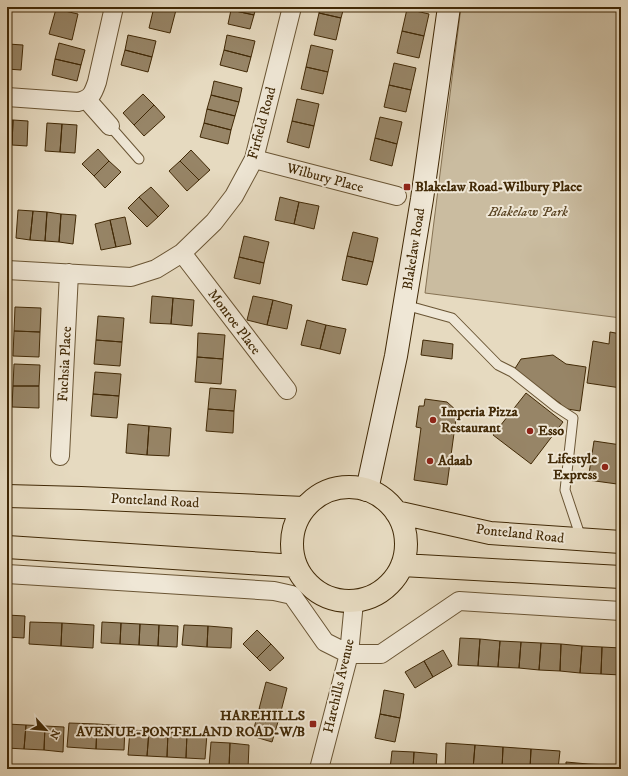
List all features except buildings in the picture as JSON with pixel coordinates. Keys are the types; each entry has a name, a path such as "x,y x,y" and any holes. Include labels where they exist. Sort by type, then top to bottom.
{"highway":[{"path":"347,487 367,490 384,499 396,512 404,530 406,550 402,565 392,582 369,598 354,602 330,598 312,588 296,566 292,547 295,527 304,508 310,502 328,491 347,487"},
{"name":"Ponteland Road","path":"7,496 304,508"},
{"name":"Ponteland Road","path":"396,512 490,533 621,542"},
{"path":"7,547 296,566"},
{"path":"402,565 621,577"}],"street":[{"path":"7,97 78,102 87,100 93,92 97,82 114,7"},
{"name":"Firfield Road","path":"7,270 131,276 156,269 182,253 214,222 234,196 254,159 292,7"},
{"name":"Blakelaw Road","path":"367,490 396,356 405,305 422,199 449,7"},
{"path":"87,100 110,126"},
{"name":"Wilbury Place","path":"254,159 396,196"},
{"name":"Monroe Place","path":"182,253 287,390"},
{"name":"Fuchsia Place","path":"60,456 69,273"},
{"path":"7,574 274,591 292,595 325,642 349,654 381,654 459,601 621,611"},
{"name":"Harehills Avenue","path":"318,769 349,654 354,602"}],"lane":[{"path":"110,126 139,159"},
{"path":"405,305 452,318 498,365 512,372 556,407 573,418 564,490 582,539"}],"green space":[{"name":"Blakelaw Park","path":"461,7 621,7 621,318 425,293"}],"place":[{"name":"Blakelaw Road-Wilbury Place","path":"407,187"},
{"name":"Imperia Pizza Restaurant","path":"433,420"},
{"name":"Esso","path":"530,431"},
{"name":"Adaab","path":"430,461"},
{"name":"Lifestyle Express","path":"605,467"},
{"name":"HAREHILLS AVENUE-PONTELAND ROAD-W/B","path":"313,724"}]}
